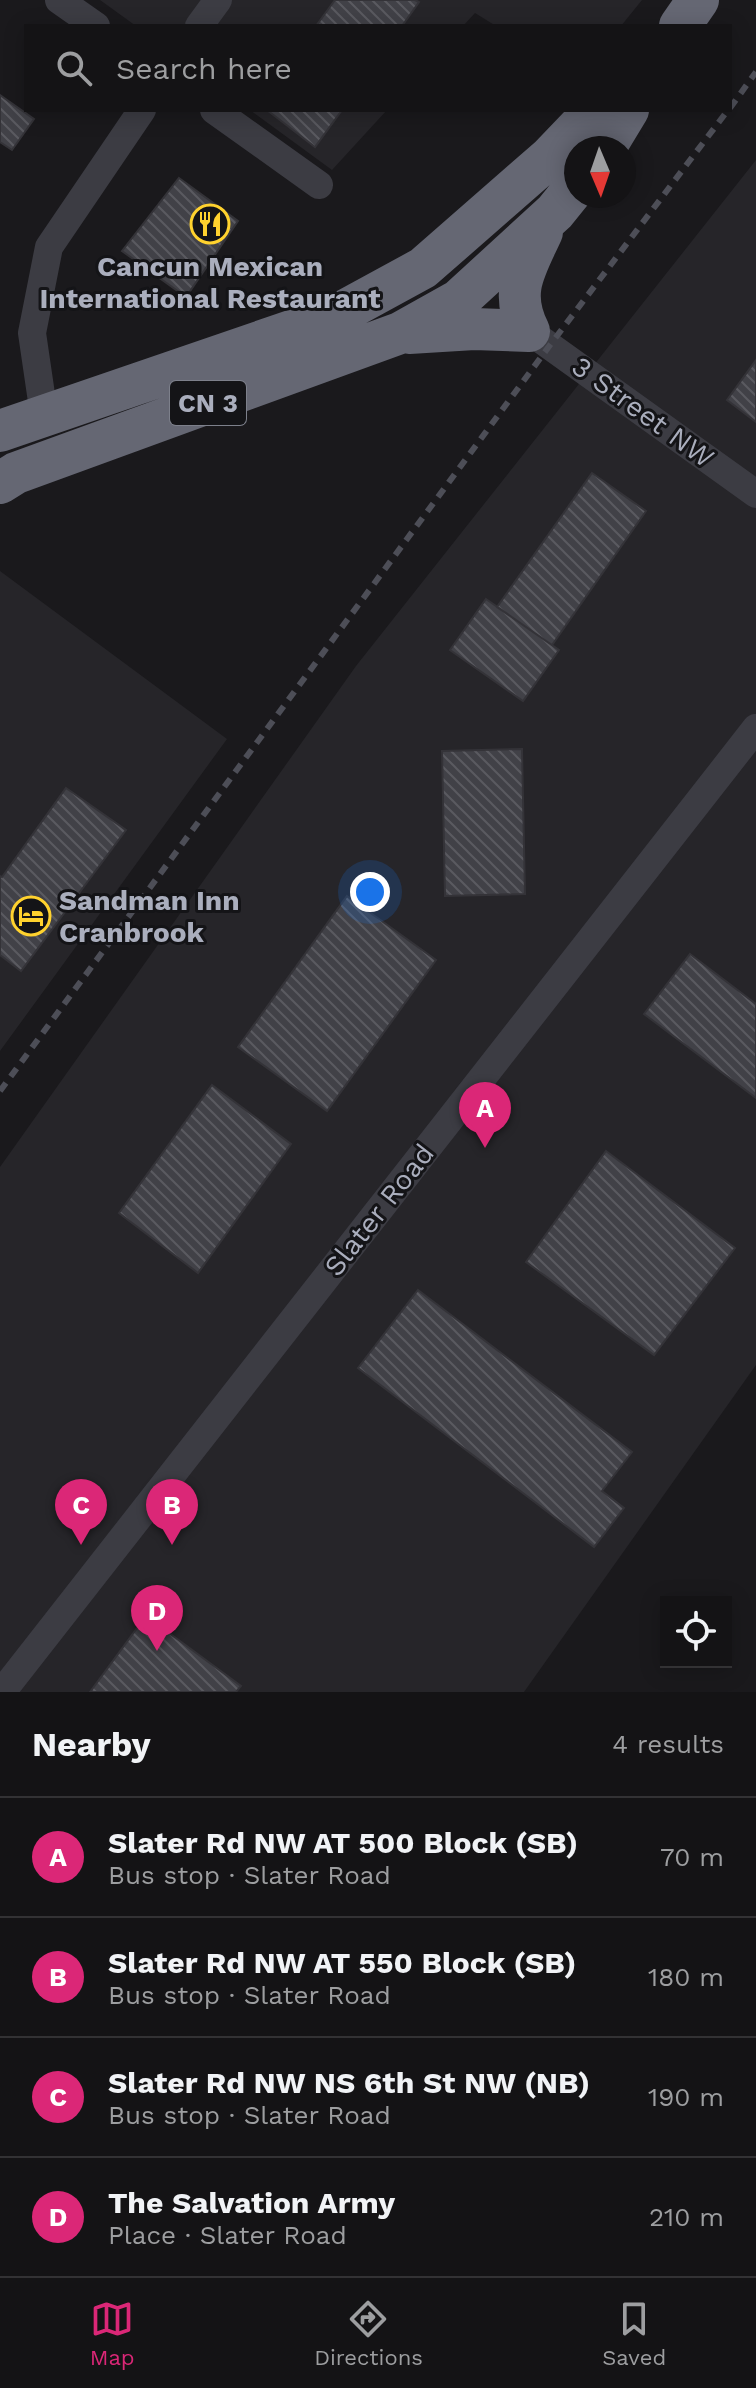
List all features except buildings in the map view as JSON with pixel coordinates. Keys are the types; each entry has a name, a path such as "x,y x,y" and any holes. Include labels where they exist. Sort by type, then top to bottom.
{"highway":[{"name":"CN 3","path":"0,431 335,316 423,268 550,157 593,112"},
{"path":"612,136 627,112"},
{"name":"CN 3","path":"8,478 400,333 459,300 564,200"},
{"path":"400,333 474,329 529,331 519,310 522,275 548,218"},
{"path":"8,478 43,442 44,415"}],"street":[{"path":"59,0 93,24"},
{"path":"200,24 218,0"},
{"path":"44,415 32,333 49,247 141,112"},
{"path":"217,112 319,185"},
{"name":"3 Street NW","path":"529,331 756,494"},
{"name":"Slater Road","path":"2,1692 756,728"}],"shaded area":[{"path":"100,0 642,0 623,24 493,24 475,13 465,24 133,24"},
{"path":"253,112 385,112 332,170"},
{"path":"756,160 756,1365 524,1692 0,1692 0,1167 356,666"},
{"path":"0,571 227,739 0,1051"}],"railway":[{"path":"732,105 756,72"},
{"path":"0,1091 550,345 726,112"}],"place":[{"name":"Cancun Mexican International Restaurant","path":"210,224"},
{"name":"Sandman Inn Cranbrook","path":"31,916"},
{"name":"Slater Rd NW AT 500 Block (SB)","path":"485,1148"},
{"name":"Slater Rd NW NS 6th St NW (NB)","path":"81,1545"},
{"name":"Slater Rd NW AT 550 Block (SB)","path":"172,1545"},
{"name":"The Salvation Army","path":"157,1651"}]}
